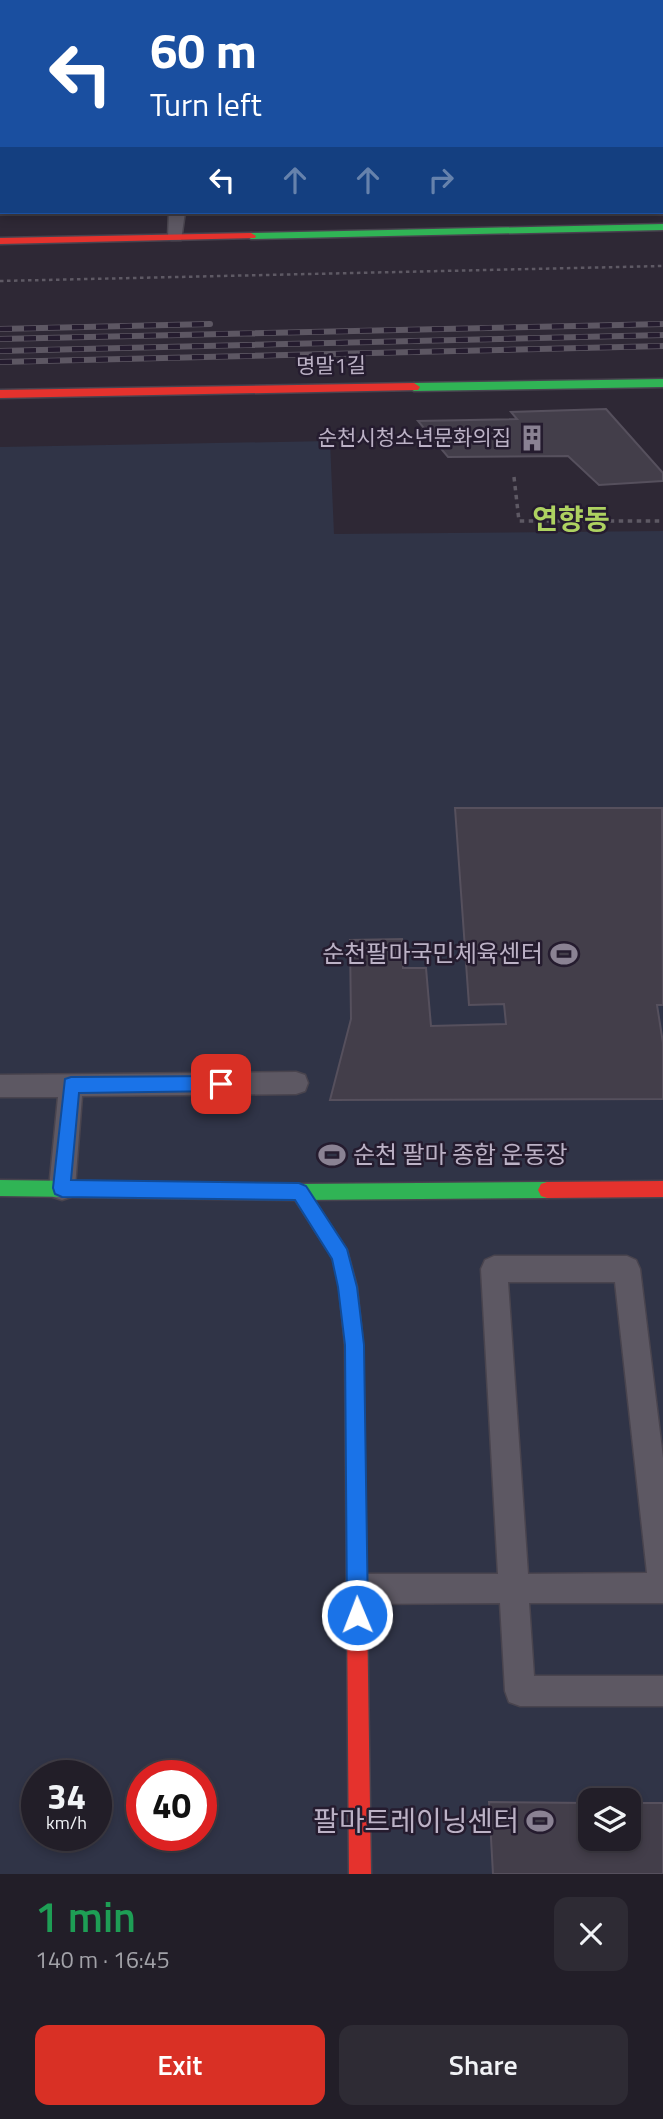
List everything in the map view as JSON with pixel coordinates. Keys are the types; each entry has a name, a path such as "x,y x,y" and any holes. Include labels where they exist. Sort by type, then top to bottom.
{"street":[{"path":"22,240 25,221"},
{"path":"0,241 663,228"},
{"name":"명말1길","path":"0,394 663,383"},
{"path":"0,1188 299,1192 663,1189"},
{"path":"299,1192 341,1255 348,1287 354,1345 360,1874"}],"lane":[{"path":"176,237 177,214"},
{"path":"0,1086 296,1083"},
{"path":"62,1188 71,1085"},
{"path":"663,1580 627,1269 494,1269 520,1691 663,1691"},
{"path":"357,1589 663,1588"}],"path":[{"path":"0,281 663,266"},
{"path":"514,477 519,521 663,521"}],"shaded area":[{"name":"순천 팔마 종합 운동장","path":"330,441 334,534 663,531 663,1874 0,1874 0,447"}],"building":[{"name":"순천시청소년문화의집","path":"606,409 663,473 663,481 599,485 568,456 448,457 418,421 517,419 511,412"},
{"name":"순천팔마국민체육센터","path":"455,808 662,808 663,1005 657,1005 663,1043 663,1099 330,1100 351,1019 350,940 402,939 403,968 426,968 431,1026 506,1024 504,1004 469,1005"},
{"name":"팔마트레이닝센터","path":"489,1802 578,1803 578,1851 641,1851 641,1803 663,1803 663,1874 493,1874"}],"railway":[{"path":"0,329 210,324"},
{"path":"0,339 663,324"},
{"path":"0,351 663,335"},
{"path":"0,362 663,346"}],"traffic: fast":[{"path":"251,236 663,227"},
{"path":"414,387 663,383"},
{"path":"0,1188 299,1192 547,1190"}],"traffic: slow":[{"path":"299,1192 341,1256 348,1287 354,1345 357,1609"}],"traffic: jam":[{"path":"0,241 251,236"},
{"path":"0,394 414,387"},
{"path":"547,1190 663,1189"},
{"path":"357,1609 360,1874"}],"place":[{"name":"순천시청소년문화의집","path":"532,438"},
{"name":"순천팔마국민체육센터","path":"564,954"},
{"name":"순천 팔마 종합 운동장","path":"332,1155"},
{"name":"팔마트레이닝센터","path":"540,1821"}],"district":[{"name":"연향동","path":"571,519"}],"route":[{"path":"221,1084 71,1085 62,1188 299,1192 341,1255 348,1287 354,1345 357,1615"}]}
